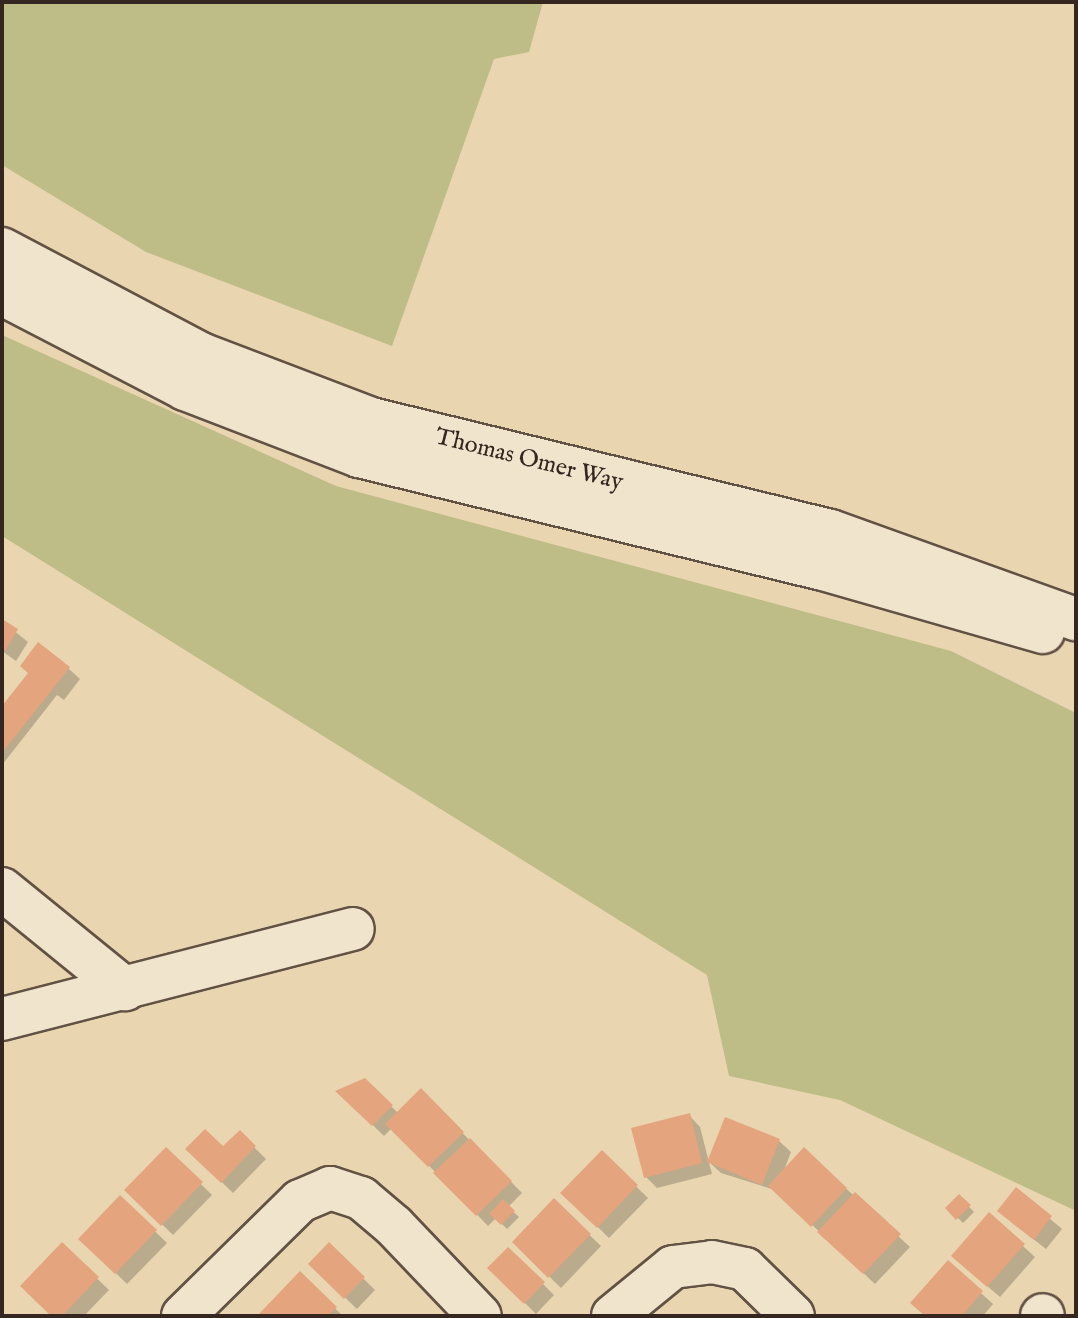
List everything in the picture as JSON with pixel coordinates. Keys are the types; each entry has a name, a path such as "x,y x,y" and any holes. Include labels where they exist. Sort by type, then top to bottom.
{"street":[{"name":"Thomas Omer Way","path":"2,249 201,354 343,409 470,447 831,531 1076,619"},
{"name":"Thomas Omer Way","path":"2,294 185,389 359,456 820,568 1076,642"},
{"path":"2,889 125,989"},
{"path":"2,1019 353,929"},
{"path":"183,1316 300,1201 330,1188 361,1198 383,1216 480,1316"},
{"path":"613,1316 673,1267 712,1262 745,1269 793,1316"}],"shaded area":[{"path":"2,2 543,2 529,52 494,59 392,346 146,252 2,165"},
{"path":"2,335 336,486 951,651 1076,713 1076,1211 840,1100 729,1076 707,975 2,536"}],"building":[{"path":"2,619 18,629 5,651 2,649"},
{"path":"38,642 70,667 2,753 2,706 28,673 20,666"},
{"path":"365,1078 393,1105 372,1126 335,1091"},
{"path":"421,1088 464,1132 428,1167 385,1124"},
{"path":"690,1113 702,1163 644,1178 631,1128"},
{"path":"725,1117 780,1139 762,1185 707,1162"},
{"path":"205,1129 223,1146 240,1130 256,1146 221,1183 185,1149"},
{"path":"470,1138 512,1181 476,1216 433,1173"},
{"path":"166,1147 203,1182 161,1226 124,1190"},
{"path":"804,1147 847,1188 811,1227 768,1186"},
{"path":"602,1150 638,1185 597,1228 560,1193"},
{"path":"1016,1187 1052,1216 1034,1240 997,1211"},
{"path":"855,1192 901,1234 863,1274 817,1232"},
{"path":"959,1194 971,1205 956,1220 945,1208"},
{"path":"120,1195 157,1230 115,1274 78,1239"},
{"path":"554,1198 591,1234 548,1278 512,1242"},
{"path":"503,1199 515,1211 501,1225 489,1214"},
{"path":"989,1212 1025,1244 987,1287 951,1256"},
{"path":"62,1242 99,1277 62,1316 51,1316 20,1286"},
{"path":"329,1242 365,1277 344,1299 308,1264"},
{"path":"508,1247 545,1282 524,1304 487,1268"},
{"path":"948,1260 983,1291 962,1316 925,1316 910,1303"},
{"path":"300,1271 337,1307 328,1316 257,1316"}]}
